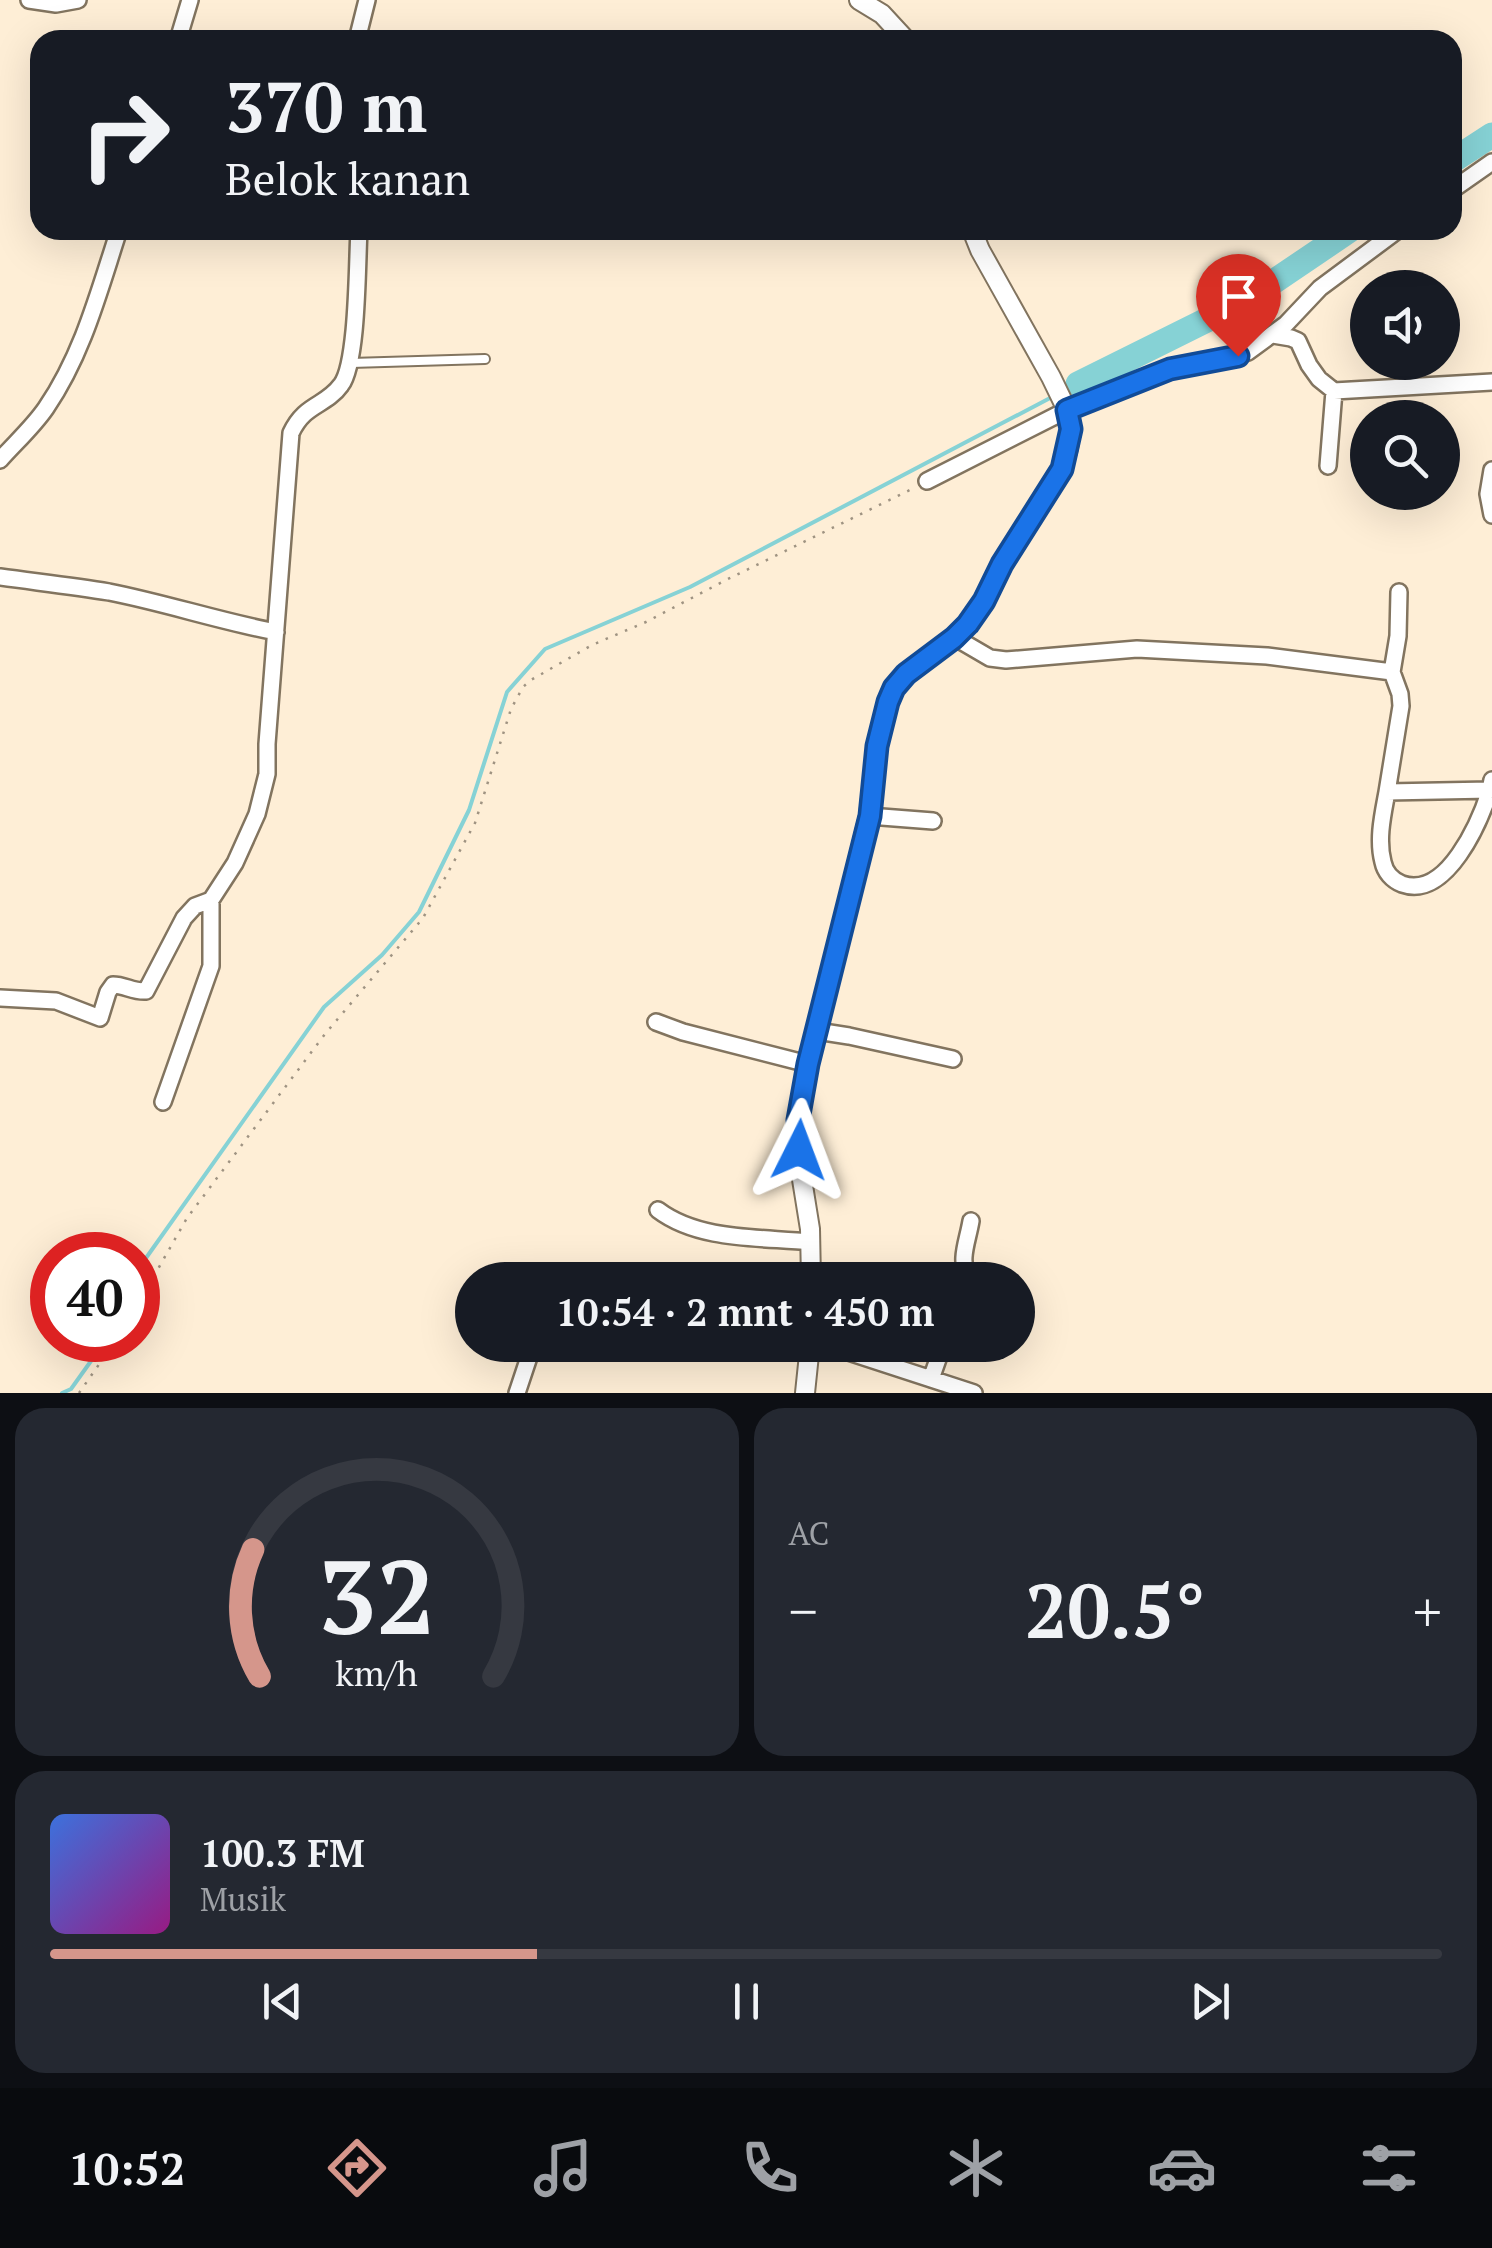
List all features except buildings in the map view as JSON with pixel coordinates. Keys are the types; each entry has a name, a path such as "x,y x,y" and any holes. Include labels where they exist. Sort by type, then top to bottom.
{"street":[{"path":"29,0 56,4 78,0"},
{"path":"181,30 190,0"},
{"path":"359,30 366,0"},
{"path":"859,0 882,14 897,30"},
{"path":"1462,183 1492,162"},
{"path":"0,460 45,410 72,366 116,240"},
{"path":"162,1102 212,966 211,900 257,814 268,774 266,744 291,433 298,419 342,384 351,363 358,240"},
{"path":"811,1262 798,1135 808,1064 870,816 877,746 888,702 906,674 954,638 984,601 1002,564 1062,469 1071,429 1067,410 1051,377 976,240"},
{"path":"928,481 1067,410 1170,369 1238,356 1273,335 1320,288 1385,240"},
{"path":"1273,335 1298,342 1319,379 1334,391 1492,382"},
{"path":"1328,466 1334,391"},
{"path":"1492,470 1488,494 1492,515"},
{"path":"0,577 108,592 276,632"},
{"path":"1387,792 1491,785 1481,818 1457,860 1426,884 1412,886 1390,878 1383,865 1381,842 1387,792 1400,706 1392,672 1399,630 1399,592"},
{"path":"954,638 990,658 1006,660 1138,649 1266,656 1392,672"},
{"path":"870,816 934,821"},
{"path":"0,998 56,1000 100,1018 113,986 146,991 184,918 195,906 211,900"},
{"path":"656,1022 808,1064"},
{"path":"817,1031 954,1059"},
{"path":"658,1210 670,1219 716,1233 810,1242"},
{"path":"962,1262 971,1221"},
{"path":"517,1393 527,1362"},
{"path":"805,1393 808,1362"},
{"path":"880,1362 974,1393"},
{"path":"931,1379 938,1362"}],"lane":[{"path":"351,363 485,360"}],"path":[{"path":"160,1265 186,1218 325,1034 423,918 475,823 510,708 524,687 592,645 646,622 928,481"},
{"path":"79,1393 102,1362"}],"waterway":[{"path":"1462,154 1492,135"},
{"path":"1078,384 1245,301 1335,240"},
{"path":"1065,391 1078,384"},
{"path":"160,1238 324,1007 382,955 419,912 469,810 507,692 545,649 690,587 1052,397"},
{"path":"62,1393 71,1389 90,1362"}],"route":[{"path":"799,1150 798,1120 808,1064 870,816 877,746 894,688 906,674 954,638 984,601 1002,564 1062,469 1071,429 1067,410 1170,369 1238,356"}]}
